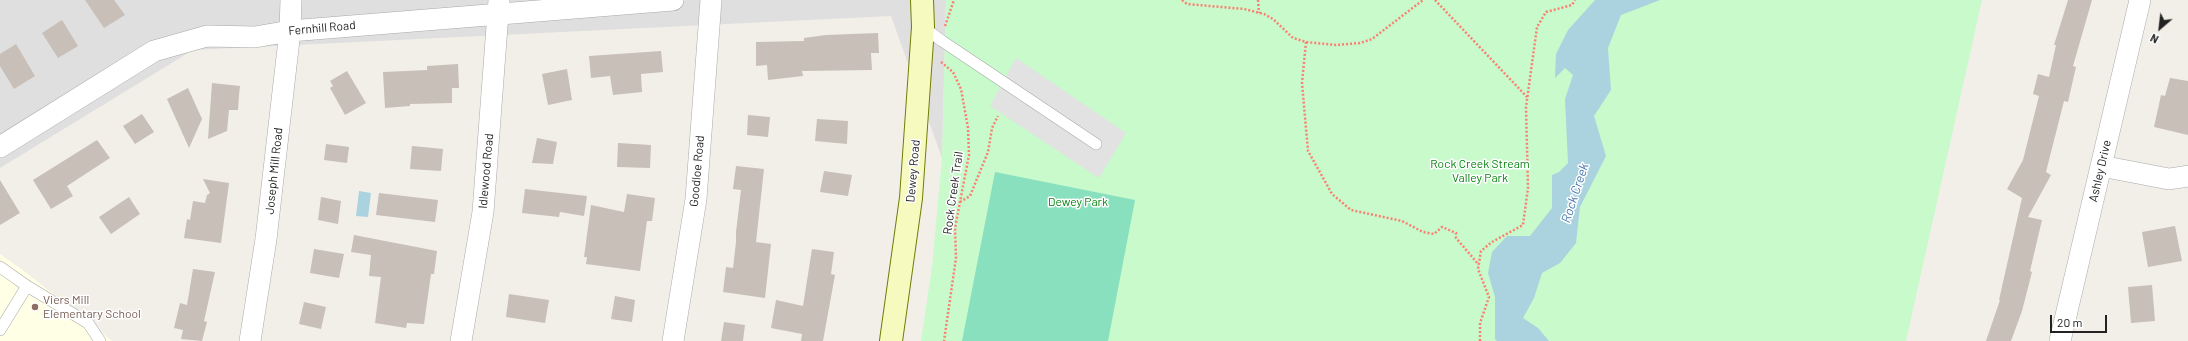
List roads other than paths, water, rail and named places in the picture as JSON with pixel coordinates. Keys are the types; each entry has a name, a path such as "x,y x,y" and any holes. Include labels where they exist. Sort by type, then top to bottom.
{"street":[{"name":"Joseph Mill Road","path":"250,341 266,239 290,31 291,0"},
{"name":"Fernhill Road","path":"0,147 154,51 206,36 255,37 290,31 499,6 673,0"},
{"name":"Goodloe Road","path":"673,341 696,199 712,0"},
{"name":"Dewey Road","path":"891,341 933,28 922,0"},
{"name":"Ashley Drive","path":"2060,341 2140,0"},
{"name":"Idlewood Road","path":"461,341 482,212 499,6"},
{"path":"2101,166 2169,179 2188,176"}],"lane":[{"path":"933,28 942,41 1096,144"},
{"path":"0,267 27,286 88,323 100,341"},
{"path":"0,330 27,286"}],"water":[{"name":"Rock Creek","path":"1595,0 1660,0 1621,15 1608,48 1611,90 1594,116 1606,156 1580,207 1576,243 1560,263 1542,273 1534,298 1523,318 1538,328 1549,341 1497,341 1495,339 1495,297 1488,273 1492,252 1507,236 1530,236 1552,208 1552,175 1559,172 1568,163 1565,99 1573,75 1565,68 1555,78 1556,54 1568,30"},
{"path":"359,191 371,193 368,217 356,216"}],"place":[{"name":"Viers Mill Elementary School","path":"35,307"}],"park label":[{"name":"Rock Creek Stream Valley Park","path":"1480,171"},
{"name":"Dewey Park","path":"1078,202"}]}
